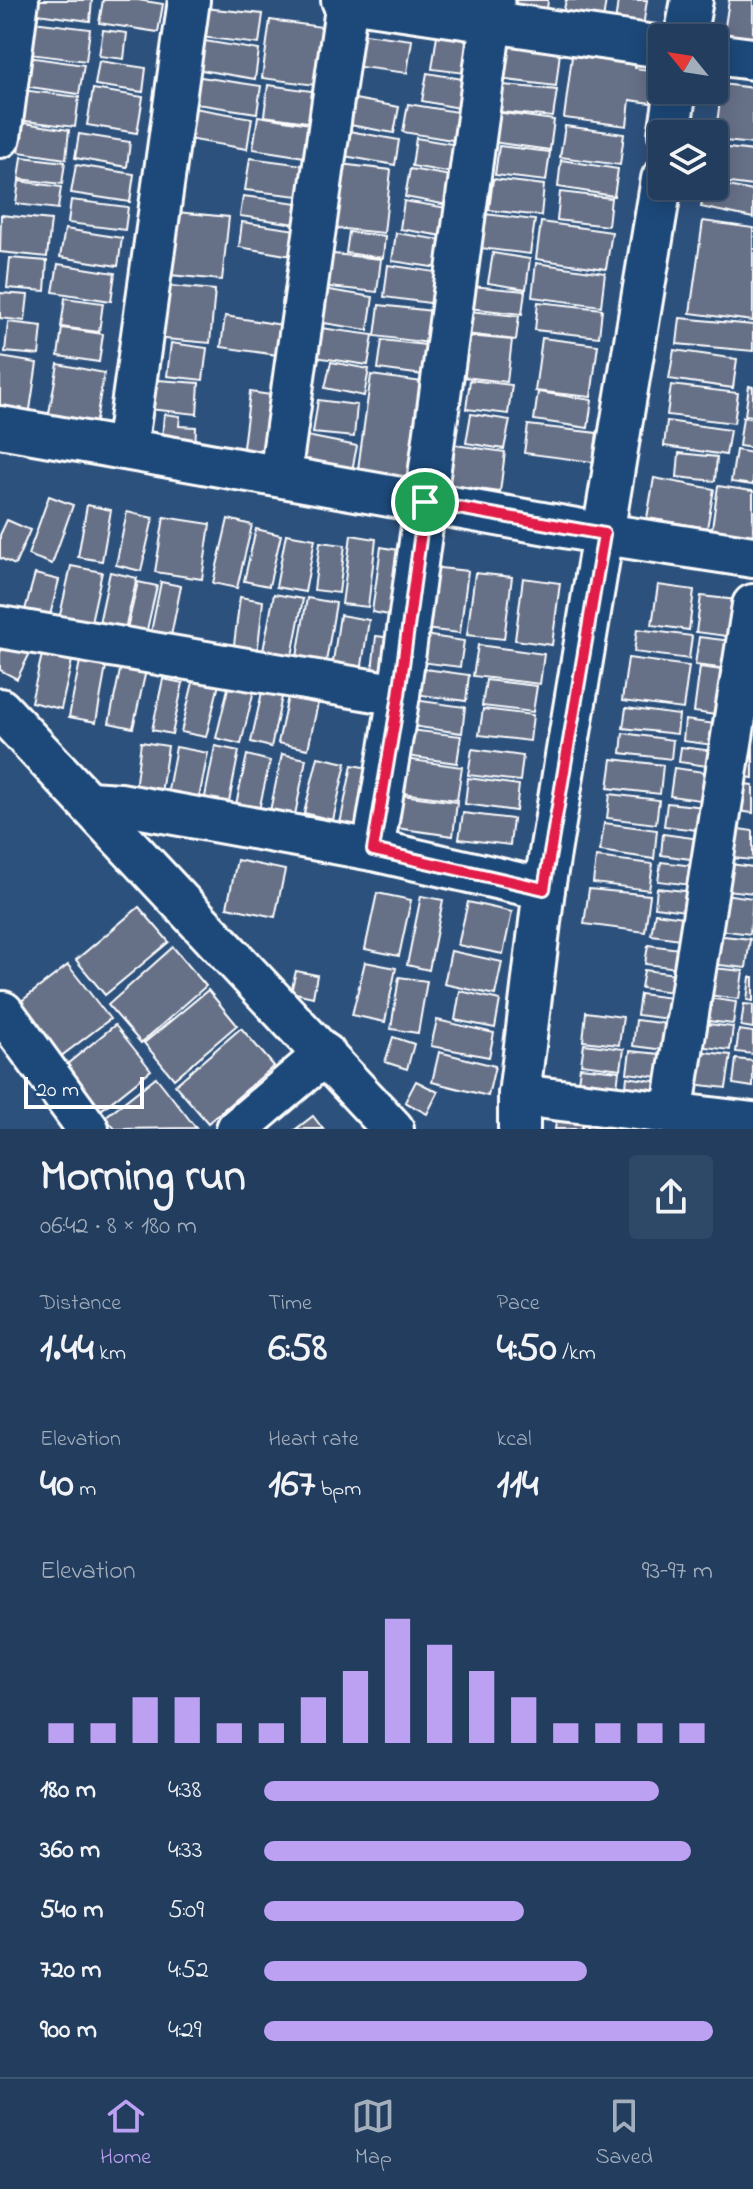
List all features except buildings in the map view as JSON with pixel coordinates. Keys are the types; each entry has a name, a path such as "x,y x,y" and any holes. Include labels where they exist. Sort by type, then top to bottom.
{"street":[{"path":"0,137 18,0"},
{"path":"126,449 189,0"},
{"path":"280,476 344,0 492,11 648,44"},
{"path":"688,24 692,0"},
{"path":"373,850 399,695 492,11"},
{"path":"728,56 753,59"},
{"path":"659,200 544,889 519,1112 672,1114 753,1123"},
{"path":"0,427 604,534 753,557"},
{"path":"672,1114 753,605"},
{"path":"0,627 399,695"},
{"path":"0,709 393,1129"},
{"path":"89,802 120,804 373,850 544,889"},
{"path":"3,1012 88,1129"},
{"path":"237,1129 325,1054"}],"route":[{"path":"425,502 604,534 544,889 373,850 399,695 425,502"}]}
